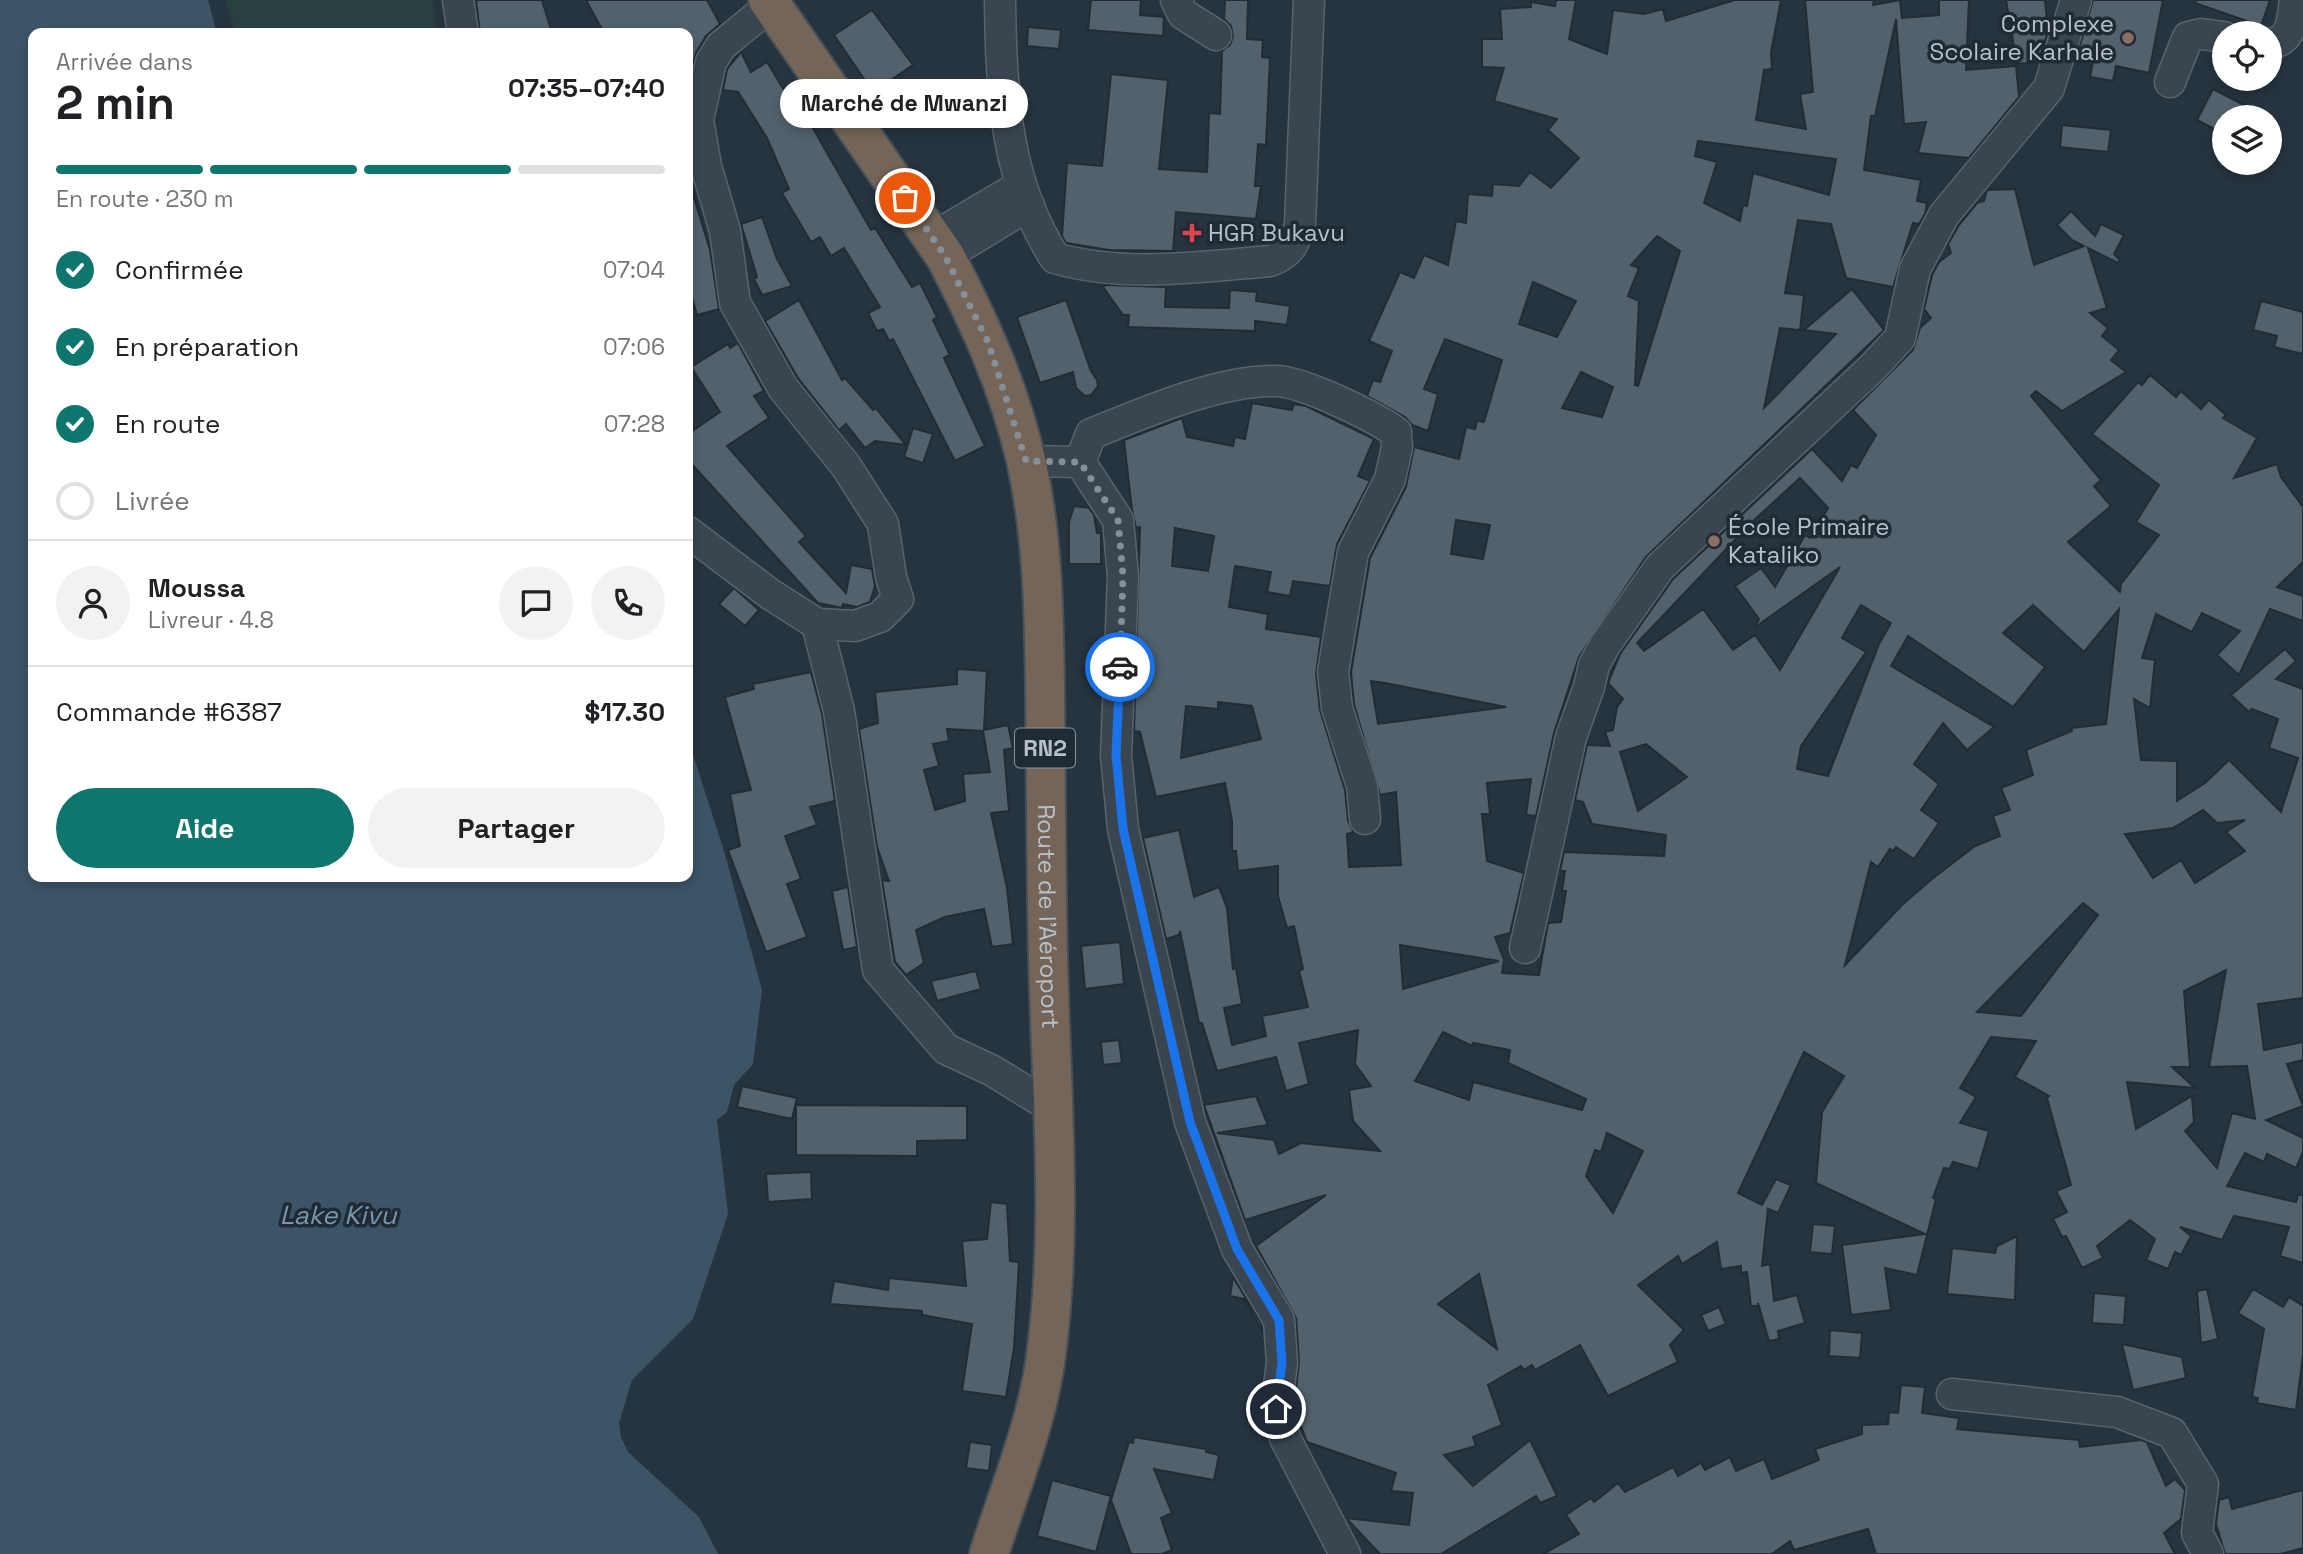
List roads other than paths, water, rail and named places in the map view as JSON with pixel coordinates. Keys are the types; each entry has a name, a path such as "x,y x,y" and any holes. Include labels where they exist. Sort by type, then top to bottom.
{"highway":[{"name":"Route de l'Aéroport","path":"770,2 939,247 988,342 1026,461 1042,562 1055,1225 1045,1360 1036,1415 989,1554"}],"street":[{"path":"458,0 462,28"},
{"path":"1000,0 1006,122 1024,196 1039,233 1055,258 1079,265 1152,269 1270,261 1283,256 1294,246 1300,225 1309,0"},
{"path":"1176,0 1183,14 1216,36"},
{"path":"1525,948 1571,737 1599,655 1660,567 1708,519 1873,367 1900,338 1915,269 1927,244 1944,215 2049,88 2076,0"},
{"path":"2282,41 2289,33 2295,0"},
{"path":"693,536 770,594 817,624 833,627 855,626 880,617 898,599 883,524 846,466 783,387 735,303 725,231 706,166 698,120 711,62 721,46 770,2"},
{"path":"2170,82 2188,37 2201,34 2212,35"},
{"path":"939,247 1024,196"},
{"path":"1080,462 1091,434 1147,411 1249,382 1281,381 1377,419 1396,432 1397,447 1390,479 1353,552 1333,672 1337,708 1362,786 1365,819"},
{"path":"1026,461 1080,462"},
{"path":"1080,462 1118,520 1123,576 1116,755 1123,829 1190,1122 1237,1249 1279,1320 1282,1363 1276,1409 1284,1438 1345,1554"},
{"path":"817,624 839,711 878,970 946,1049 993,1071 1051,1107"},
{"path":"1952,1394 2117,1412 2172,1433 2203,1484 2197,1533 2207,1554"}],"water":[{"name":"Lake Kivu","path":"0,0 208,0 216,28 28,28 28,882 693,882 693,755 724,851 762,990 753,1064 734,1085 727,1112 717,1120 728,1214 693,1319 632,1380 619,1423 621,1437 628,1452 699,1517 718,1554 0,1554"}],"place":[{"name":"Complexe Scolaire Karhale","path":"2128,38"},
{"name":"Marché de Mwanzi","path":"905,198"},
{"name":"HGR Bukavu","path":"1192,233"},
{"name":"École Primaire Kataliko","path":"1714,541"}]}
